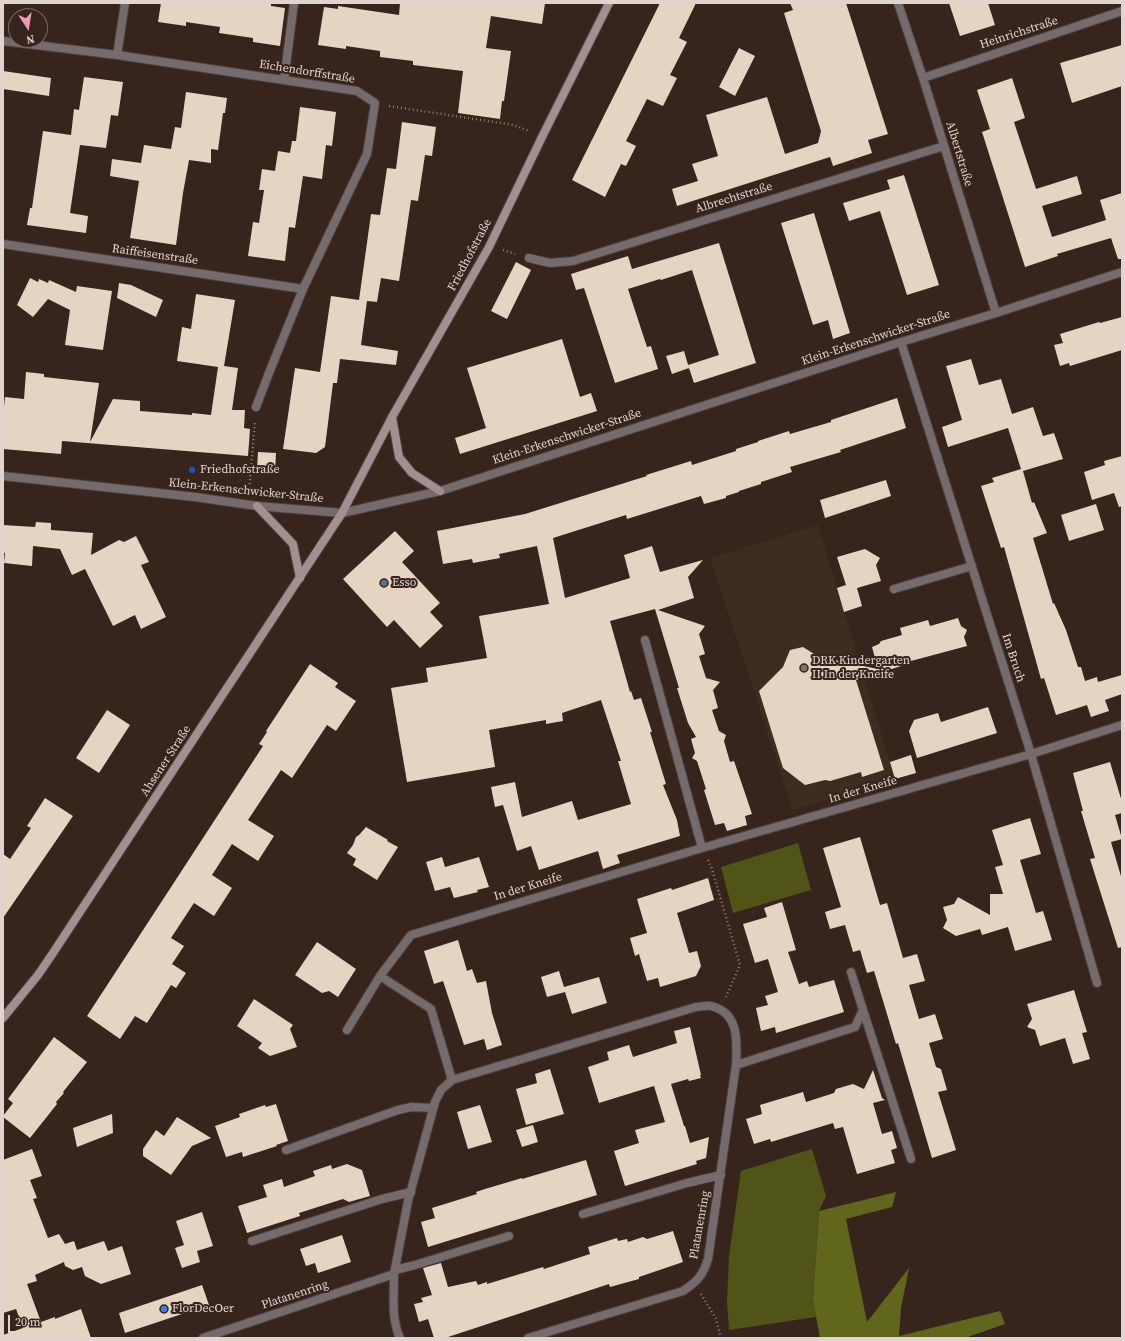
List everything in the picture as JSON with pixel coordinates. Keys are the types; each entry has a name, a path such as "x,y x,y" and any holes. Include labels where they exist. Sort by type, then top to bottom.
{"main road":[{"name":"Friedhofstraße","path":"342,513 392,417 490,247 542,137 609,3"},
{"path":"392,417 399,457 412,472 440,491"},
{"path":"257,506 293,544 300,578"},
{"name":"Ahsener Straße","path":"3,1018 34,981 53,953 342,513"}],"street":[{"path":"117,55 125,3"},
{"path":"284,80 294,3"},
{"name":"Albertstraße","path":"898,3 923,78 996,313"},
{"name":"Heinrichstraße","path":"923,78 1122,11"},
{"name":"Eichendorffstraße","path":"3,41 117,55 357,91 375,104"},
{"path":"256,406 303,289 367,154 375,104"},
{"name":"Albrechtstraße","path":"529,258 550,263 573,261 944,146"},
{"name":"Raiffeisenstraße","path":"3,244 303,289"},
{"name":"Klein-Erkenschwicker-Straße","path":"3,476 257,506 342,513 440,491 1122,272"},
{"name":"Im Bruch","path":"901,342 1031,754 1097,983"},
{"path":"894,589 972,566"},
{"path":"645,640 702,848"},
{"name":"In der Kneife","path":"380,976 411,935 702,848 1031,754 1122,725"},
{"path":"851,972 911,1159"},
{"path":"347,1030 380,976 431,1009 452,1080"},
{"path":"400,1338 394,1307 394,1272 411,1192 433,1108 441,1090 452,1080 696,1007 711,1006 722,1011"},
{"path":"736,1065 854,1027 863,1010"},
{"name":"Platanenring","path":"528,1338 683,1291 695,1283 704,1272 708,1259 736,1065 737,1039 734,1024 722,1011"},
{"path":"286,1150 398,1110 411,1107 433,1108"},
{"path":"583,1214 687,1183 720,1175"},
{"path":"252,1241 382,1199 411,1192"},
{"name":"Platanenring","path":"203,1338 415,1265 509,1236"}],"path":[{"path":"375,104 514,125 542,137"},
{"path":"490,247 529,258"},
{"path":"248,504 256,406"},
{"path":"702,848 712,869 740,964 722,1011"},
{"path":"695,1283 716,1319 721,1338"}],"shaded area":[{"name":"DRK Kindergarten II In der Kneife","path":"818,525 895,779 793,810 710,558"}],"green space":[{"path":"798,843 811,890 733,913 721,867"},
{"path":"812,1149 826,1196 819,1211 813,1300 816,1317 729,1330 727,1302 729,1256 741,1171"},
{"path":"896,1192 892,1207 846,1219 867,1322 909,1268 901,1308 899,1336 1000,1311 1005,1324 965,1338 820,1338 813,1300 819,1211"}],"building":[{"path":"161,3 271,3 271,6 285,8 280,46 253,42 253,38 219,33 220,27 186,22 186,26 158,22"},
{"path":"400,3 545,3 542,24 491,16 486,48 511,51 500,119 458,113 463,71 413,65 413,61 380,57 380,51 346,46 346,49 318,45 324,7 338,9 338,6 399,15"},
{"path":"660,3 696,3 679,38 687,42 670,75 677,78 663,106 647,99 626,141 636,146 626,166 621,164 605,197 572,180"},
{"path":"790,3 846,3 888,134 868,140 872,153 833,166 830,157 677,206 672,189 698,181 692,164 718,156 706,115 767,97 785,154 818,143 821,131 784,13 793,10"},
{"path":"949,3 988,3 995,25 960,36"},
{"path":"1122,45 1122,86 1072,103 1060,63"},
{"path":"739,48 755,56 735,96 719,87"},
{"path":"3,71 51,78 49,96 3,89"},
{"path":"84,77 123,82 118,116 111,115 106,148 80,145 70,213 88,216 86,233 27,225 30,208 32,208 43,131 71,135 74,109 79,110"},
{"path":"1012,78 1025,118 1014,122 1036,189 1077,176 1082,194 1042,206 1052,237 1106,220 1100,200 1122,193 1122,259 1118,259 1111,238 1057,254 1058,256 1025,267 982,132 990,129 977,90"},
{"path":"186,92 227,98 225,113 223,113 218,150 211,149 211,163 189,160 176,245 130,238 139,181 110,176 112,159 141,163 144,145 171,149 175,127 181,128"},
{"path":"300,107 336,112 332,146 326,145 322,179 303,176 295,228 289,227 285,261 248,256 253,222 259,223 264,190 259,190 262,169 275,171 278,151 290,153 292,141 296,141"},
{"path":"402,122 436,127 432,156 425,155 418,201 411,200 399,281 381,278 377,302 367,301 361,345 398,351 396,365 340,359 337,383 333,383 325,447 316,453 283,449 295,368 320,372 331,296 359,300 371,214 380,215 387,168 396,169"},
{"path":"904,175 939,285 907,295 880,211 849,221 843,203 890,189 887,180"},
{"path":"814,213 850,333 833,339 828,320 813,325 781,223"},
{"path":"719,243 756,363 694,383 688,365 719,355 692,270 628,289 647,347 651,346 658,369 615,383 584,288 576,290 571,274 628,256 632,269"},
{"path":"516,262 531,270 507,319 491,311"},
{"path":"30,278 38,282 39,279 48,283 49,280 76,292 77,286 112,291 103,350 65,345 70,310 48,299 33,317 17,305"},
{"path":"119,283 131,285 163,300 156,317 117,298"},
{"path":"196,294 235,300 224,366 238,368 232,410 245,410 244,428 250,429 248,456 62,441 61,454 3,449 3,416 5,397 24,399 26,372 44,374 44,377 99,383 90,442 113,399 140,401 140,411 211,415 218,367 177,361 182,327 191,329"},
{"path":"1122,317 1122,350 1070,366 1069,363 1060,366 1054,345 1063,343 1060,334 1099,322"},
{"path":"562,339 580,397 591,393 597,411 460,454 455,438 486,428 467,368"},
{"path":"684,351 689,368 672,374 666,356"},
{"path":"971,359 979,385 1001,379 1012,414 1033,407 1043,436 1054,433 1063,459 1023,471 1032,503 1034,502 1047,533 1033,538 1053,604 1054,603 1066,630 1078,667 1081,667 1085,681 1097,677 1098,682 1122,675 1122,694 1105,700 1109,711 1091,717 1087,705 1056,715 1044,678 1041,679 1004,547 1001,548 981,486 994,482 992,478 1021,469 1008,428 948,447 942,427 962,420 946,366"},
{"path":"897,398 906,428 840,450 841,452 790,467 792,472 761,482 761,484 726,496 726,498 704,504 701,496 627,519 626,515 553,538 565,598 630,578 624,555 652,546 660,572 703,560 688,577 694,598 658,610 705,626 699,634 705,654 699,656 706,678 720,682 713,690 718,708 712,710 719,731 726,735 724,741 730,762 734,761 752,814 745,816 747,825 727,831 724,823 715,825 697,761 692,758 695,753 691,739 696,737 688,723 655,609 610,621 630,692 631,691 634,700 641,698 666,784 663,785 677,820 680,836 617,855 620,863 603,869 598,851 539,870 531,846 517,851 503,805 495,807 491,787 515,782 522,817 572,801 578,820 631,804 618,761 621,761 601,700 562,713 563,721 546,724 546,720 489,730 495,767 407,782 391,688 428,682 426,668 487,658 479,616 549,604 537,546 499,554 500,558 473,563 472,559 443,564 437,531 525,514 691,461 692,465 736,451 736,449 789,431 790,434 831,422 831,420"},
{"path":"258,452 276,453 275,471 257,469"},
{"path":"1122,456 1122,506 1119,507 1114,493 1092,500 1084,472 1105,465 1104,461"},
{"path":"886,480 891,496 825,518 820,500"},
{"path":"1096,504 1104,530 1069,541 1061,515"},
{"path":"36,522 51,523 51,530 93,533 91,555 119,540 124,542 136,536 149,562 141,565 166,617 141,629 135,615 113,626 85,569 72,575 60,549 33,546 32,566 4,563 5,553 3,552 3,525 35,527"},
{"name":"Esso","path":"395,531 414,551 402,562 440,603 430,612 443,626 420,648 394,620 387,627 343,579"},
{"path":"865,549 880,558 876,565 881,581 857,588 862,606 844,612 837,588 846,585 837,557"},
{"path":"958,618 961,626 967,630 964,637 967,646 911,661 911,663 856,680 884,770 862,777 861,772 830,781 825,780 805,785 783,768 759,691 783,667 790,650 803,647 819,657 878,669 872,647 879,644 881,641 902,635 900,628 928,620 930,626"},
{"path":"310,664 338,683 335,687 356,701 336,731 327,725 292,778 281,770 248,820 274,836 258,861 232,844 212,875 232,888 214,916 194,903 171,938 184,946 172,964 186,973 176,988 171,985 147,1023 135,1016 120,1039 87,1016 263,746 259,744 267,732 266,731"},
{"path":"988,707 997,733 917,758 909,731 914,720 938,713 941,722"},
{"path":"107,710 130,725 99,773 76,758"},
{"path":"911,755 916,773 895,779 890,762"},
{"path":"1110,762 1122,802 1122,813 1115,815 1122,839 1111,842 1122,880 1122,947 1118,948 1090,859 1095,858 1081,811 1083,811 1073,773"},
{"path":"45,798 73,816 3,918 3,854 10,859 31,828 27,826"},
{"path":"1030,818 1041,854 1020,860 1036,913 1043,911 1052,940 1015,951 1008,927 982,935 980,929 956,936 943,928 947,920 943,907 954,904 958,897 990,915 990,894 1003,894 995,867 1003,865 992,830"},
{"path":"366,827 398,847 377,880 353,865 356,859 347,853 353,845 356,837"},
{"path":"860,837 880,905 887,903 903,958 917,954 925,981 909,985 919,1019 935,1014 943,1039 929,1043 936,1067 941,1069 947,1090 938,1092 956,1150 932,1158 898,1043 896,1044 874,971 867,973 860,950 853,952 845,925 830,929 825,912 841,907 823,848"},
{"path":"442,857 445,867 479,857 489,887 477,890 478,892 454,898 450,887 435,891 426,862"},
{"path":"708,878 714,900 677,913 689,953 697,951 701,966 696,976 660,987 658,978 647,981 639,954 635,956 630,938 647,933 637,899 671,888 672,890"},
{"path":"782,902 796,950 788,952 799,984 807,981 809,987 834,980 844,1012 776,1033 775,1027 761,1031 756,1008 768,1005 765,996 778,992 768,959 755,963 743,924 767,917 764,908"},
{"path":"458,940 467,971 472,969 477,983 486,981 492,1013 502,1045 487,1050 484,1039 464,1045 443,981 434,984 424,951"},
{"path":"317,942 356,969 338,997 329,991 322,993 295,975"},
{"path":"559,971 564,987 599,977 607,1003 572,1014 565,992 547,997 541,977"},
{"path":"1074,990 1087,1032 1082,1033 1090,1059 1073,1064 1065,1038 1040,1046 1035,1030 1027,1027 1032,1019 1027,1004"},
{"path":"254,999 293,1025 290,1029 297,1047 270,1056 258,1048 262,1043 237,1026"},
{"path":"690,1027 701,1078 689,1081 688,1079 671,1084 690,1143 709,1137 706,1158 696,1161 697,1164 625,1186 614,1151 639,1143 635,1130 665,1122 654,1086 599,1103 588,1067 609,1060 607,1052 629,1045 633,1057 677,1043 674,1031"},
{"path":"54,1037 87,1062 30,1138 3,1116 13,1103 8,1099"},
{"path":"550,1069 564,1114 526,1125 516,1089 537,1083 535,1074"},
{"path":"873,1070 882,1098 885,1100 873,1103 882,1134 892,1131 897,1148 891,1150 895,1163 857,1174 843,1127 835,1129 833,1123 771,1142 770,1139 754,1144 746,1119 762,1114 760,1105 803,1092 806,1102 834,1093 836,1089 853,1084 864,1089"},
{"path":"276,1104 288,1141 243,1157 242,1152 226,1157 215,1126 240,1117 239,1114 265,1105 266,1107"},
{"path":"480,1105 492,1142 468,1149 457,1112"},
{"path":"112,1114 113,1133 77,1147 73,1128"},
{"path":"177,1117 211,1138 192,1146 171,1175 143,1156 143,1149 156,1130 164,1136"},
{"path":"533,1125 538,1142 522,1147 516,1130"},
{"path":"32,1149 42,1176 30,1180 37,1198 33,1199 48,1238 59,1234 65,1244 74,1241 77,1250 104,1241 108,1251 122,1246 131,1274 101,1284 85,1276 82,1267 73,1270 65,1266 64,1262 35,1275 37,1281 27,1284 41,1322 55,1317 55,1319 81,1309 91,1338 3,1338 3,1335 23,1328 16,1309 3,1313 3,1160"},
{"path":"586,1160 597,1195 428,1247 421,1222 435,1218 432,1208 477,1194 476,1192 485,1189"},
{"path":"347,1164 362,1170 370,1196 349,1202 343,1199 299,1213 300,1216 247,1233 238,1206 267,1197 263,1185 282,1179 284,1187 315,1176 313,1171 331,1165 332,1169"},
{"path":"202,1212 213,1246 197,1251 200,1262 182,1268 175,1248 184,1245 176,1221"},
{"path":"673,1231 683,1262 639,1277 639,1279 610,1287 609,1284 445,1338 434,1338 428,1319 419,1322 414,1304 423,1302 421,1298 432,1295 423,1268 441,1263 448,1287 476,1281 478,1285 487,1282 487,1284 543,1267 544,1269 590,1254 588,1247 617,1238 618,1241 627,1239 628,1242 643,1237 647,1239"},
{"path":"342,1235 351,1262 318,1273 315,1263 306,1266 300,1249"},
{"name":"FlorDecOer","path":"202,1285 209,1305 125,1333 119,1313"}],"place":[{"name":"Friedhofstraße","path":"192,470"},
{"name":"Esso","path":"384,583"},
{"name":"DRK Kindergarten II In der Kneife","path":"804,668"},
{"name":"FlorDecOer","path":"164,1309"}]}
